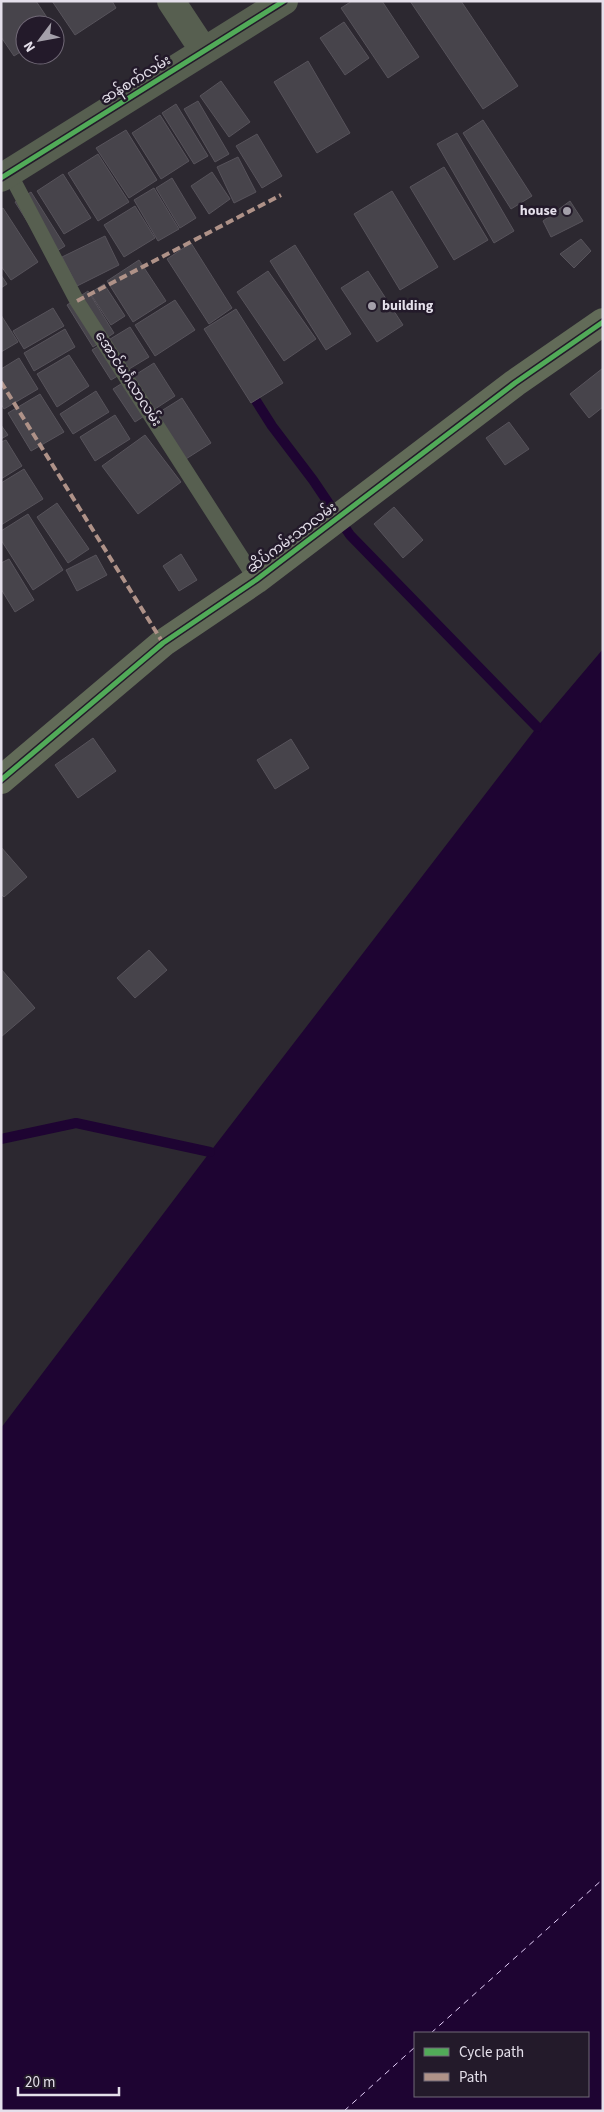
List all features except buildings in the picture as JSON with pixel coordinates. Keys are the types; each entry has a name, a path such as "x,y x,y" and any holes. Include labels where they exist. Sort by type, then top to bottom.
{"street":[{"path":"171,1 204,52"},
{"name":"ဆန်စက်လမ်း","path":"4,170 204,52 284,1"},
{"name":"ဆိပ်ကမ်းသာလမ်း","path":"1,780 162,643 256,580 515,383 603,322"}],"lane":[{"name":"အောင်မင်္ဂလာလမ်း","path":"4,170 77,300 256,580"}],"shaded area":[{"path":"603,649 603,2111 1,2111 1,1428 210,1152 537,727"}],"waterway":[{"path":"253,396 272,426 313,480 350,535 537,727"},
{"path":"1,1139 76,1123 210,1152"}],"ferry route":[{"path":"432,2032 603,1879"},
{"path":"344,2111 414,2048"}],"marked path":[{"path":"77,301 281,195"},
{"path":"1,382 163,643"}],"cycle path":[{"path":"1,178 284,1"},
{"path":"1,780 163,643 256,580 515,383 603,322"}],"place":[{"name":"house","path":"567,211"},
{"name":"building","path":"372,306"}]}
